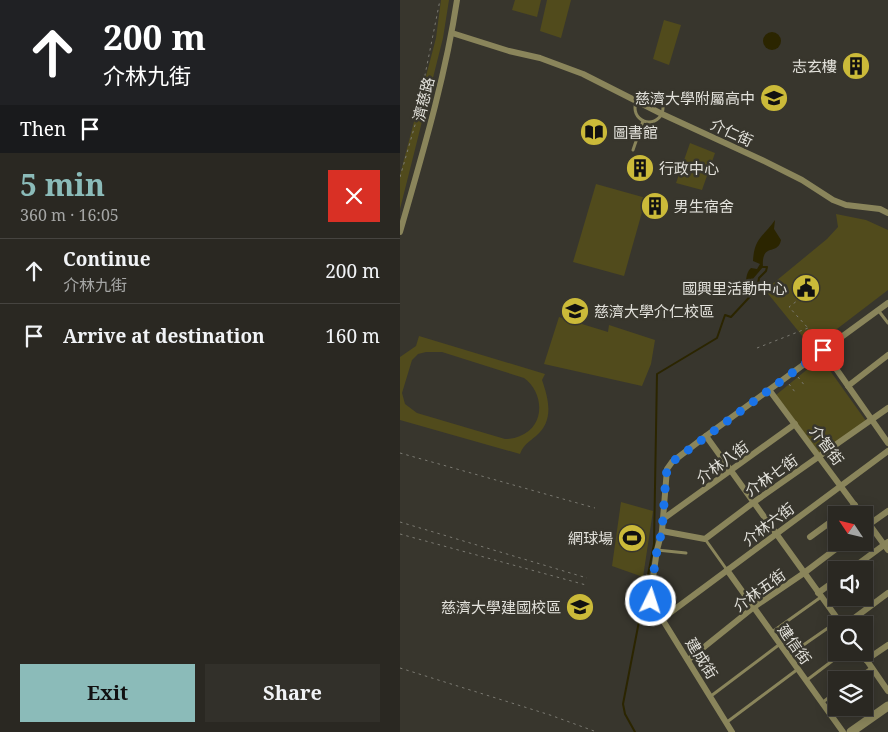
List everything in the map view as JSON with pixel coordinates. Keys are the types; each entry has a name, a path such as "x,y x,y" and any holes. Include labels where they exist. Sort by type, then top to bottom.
{"street":[{"name":"濟慈路","path":"400,232 432,120 452,33 457,0"},
{"name":"介仁街","path":"452,33 564,66 762,160 802,180 833,200 846,205 880,209 888,213"},
{"name":"建成街","path":"732,732 651,601 657,550 662,531 667,470 672,462 706,436 888,303"},
{"path":"823,350 888,443"},
{"path":"848,386 888,355"},
{"name":"介智街","path":"770,391 855,505"},
{"name":"介林七街","path":"705,539 754,502 888,408"},
{"name":"介林八街","path":"663,519 795,424"},
{"path":"706,436 836,616"},
{"name":"介林六街","path":"663,618 888,451"},
{"path":"873,521 888,510"},
{"path":"810,537 828,524"},
{"path":"662,531 705,539"},
{"name":"介智街","path":"873,532 887,546"},
{"path":"864,561 887,546"},
{"name":"介林五街","path":"688,660 754,607 804,574 833,551"},
{"name":"建信街","path":"727,570 843,732"},
{"path":"820,595 828,588"},
{"path":"854,616 888,593"},
{"path":"873,655 888,645"},
{"path":"867,661 888,691"},
{"path":"851,732 888,706"}],"lane":[{"path":"648,94 657,96 662,104 662,114 651,122 643,121 636,114 636,101 648,94"},
{"path":"633,150 643,121"},
{"path":"878,310 888,323"},
{"path":"705,539 727,570"},
{"path":"657,550 686,553"},
{"path":"772,632 820,595"},
{"path":"788,656 828,632"},
{"path":"711,696 780,644"},
{"path":"806,680 832,661"},
{"path":"868,671 872,668"},
{"path":"727,722 798,669"},
{"path":"822,702 828,698"}],"path":[{"path":"400,177 415,125 440,0"},
{"path":"806,294 790,307 823,350"},
{"path":"757,348 808,328"},
{"path":"795,372 805,386"},
{"path":"785,379 795,392"},
{"path":"400,453 595,508"},
{"path":"400,522 587,578"},
{"path":"400,534 586,586"},
{"path":"400,668 550,715 594,731"}],"shaded area":[{"path":"441,0 449,0 443,38 400,209 400,175 436,38"},
{"path":"515,0 541,0 537,17 512,10"},
{"path":"547,0 571,0 561,38 540,31"},
{"path":"664,20 681,25 669,65 653,59"},
{"path":"772,32 778,35 781,41 778,47 772,50 766,47 763,41 766,35"},
{"path":"690,143 715,153 702,190 676,183"},
{"path":"596,184 646,198 624,276 573,262"},
{"path":"836,214 866,220 888,230 888,290 812,348 765,290 827,239 838,227"},
{"path":"775,220 774,229 781,240 779,245 765,254 763,267 752,280 749,292 746,292 744,289 748,272 751,268 757,269 760,264 753,261 755,247"},
{"path":"559,317 608,332 609,325 655,340 651,364 642,386 544,364"},
{"path":"419,336 545,374 542,380 548,403 546,424 525,445 520,454 400,420 400,357 416,346","holes":["442,352 524,378 531,384 538,400 538,417 534,425 520,436 505,439 417,413 405,404 402,393 412,360 418,354"]},
{"path":"821,358 866,421 820,454 776,395"},
{"name":"網球場","path":"621,502 653,511 643,577 612,566"}],"waterway":[{"path":"635,732 625,714 623,704 654,544 657,374 717,338 725,315 731,317 757,289 759,278 766,271 767,267 763,267"}],"place":[{"name":"志玄樓","path":"856,66"},
{"name":"慈濟大學附屬高中","path":"774,98"},
{"name":"圖書館","path":"594,132"},
{"name":"行政中心","path":"640,168"},
{"name":"男生宿舍","path":"655,206"},
{"name":"國興里活動中心","path":"806,288"},
{"name":"慈濟大學介仁校區","path":"575,311"},
{"name":"網球場","path":"632,538"},
{"name":"慈濟大學建國校區","path":"580,607"}],"route":[{"path":"651,601 657,550 662,531 666,476 672,462 823,350"}]}
